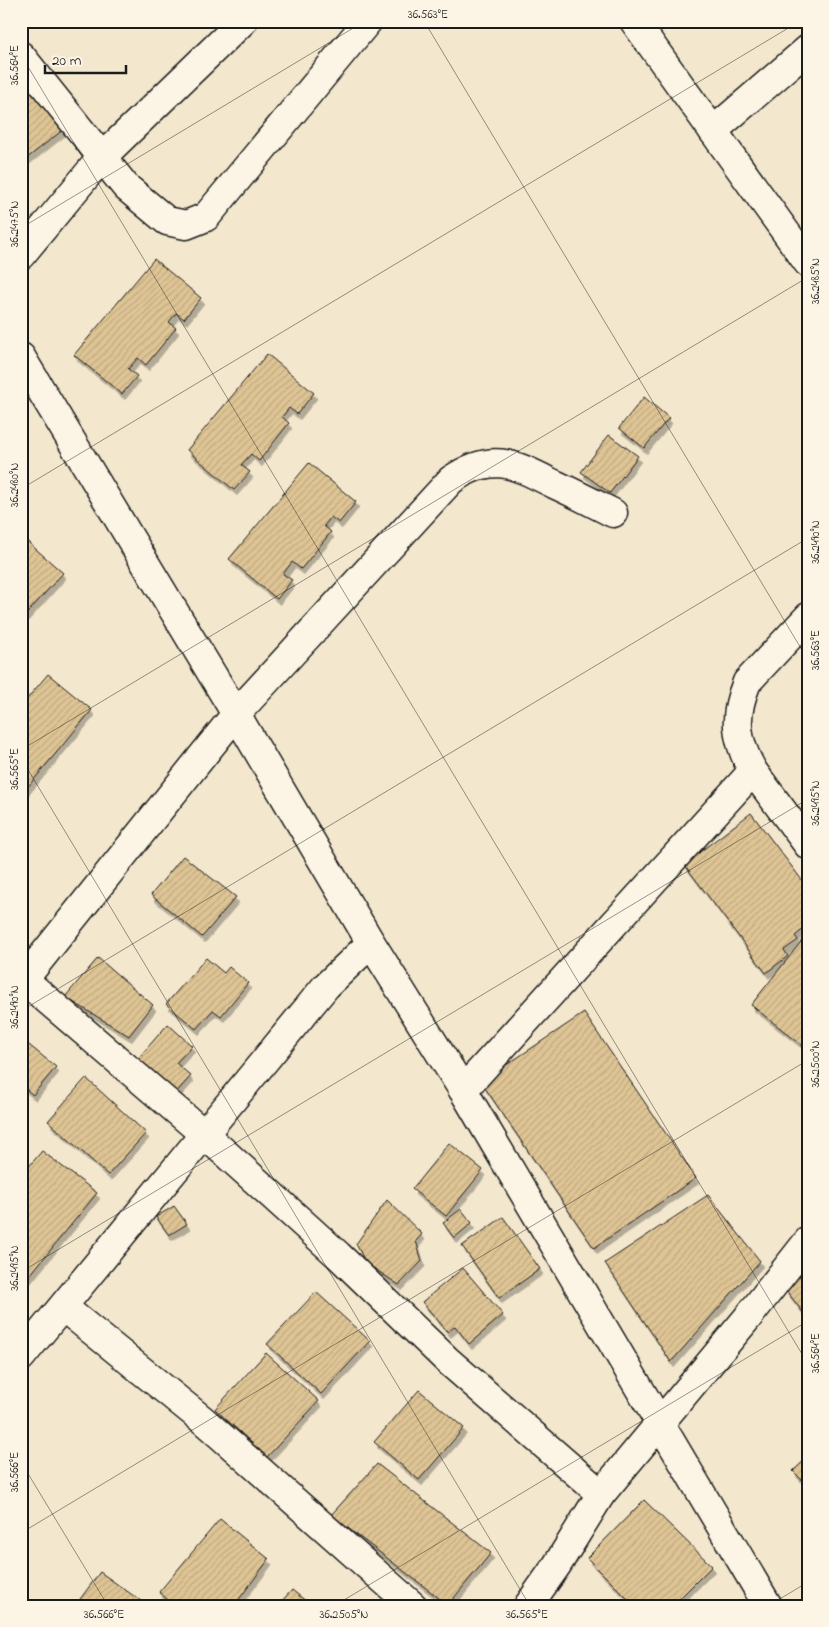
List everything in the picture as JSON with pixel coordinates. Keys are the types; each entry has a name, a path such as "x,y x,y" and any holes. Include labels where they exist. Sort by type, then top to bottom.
{"street":[{"path":"21,256 102,157 243,21"},
{"path":"21,56 126,187 167,221 186,225 206,217 368,21"},
{"path":"634,21 808,262"},
{"path":"713,131 808,50"},
{"path":"21,357 236,714 371,943 462,1090 768,1606"},
{"path":"601,1494 447,1360 338,1255 204,1134 22,982 236,714 451,480 461,472 485,464 503,464 520,467 613,513"},
{"path":"808,617 747,682 738,708 737,723 739,740 753,772 808,845"},
{"path":"462,1090 753,772"},
{"path":"21,1358 326,986 371,943"},
{"path":"528,1606 557,1565 601,1494 749,1316 808,1241"},
{"path":"63,1307 204,1421 412,1606"}],"building":[{"path":"21,75 64,129 22,162 21,161"},
{"path":"154,259 201,298 184,319 176,313 169,322 176,328 146,365 138,358 128,369 137,376 122,394 74,355"},
{"path":"267,354 314,393 297,414 289,408 282,417 289,423 259,461 251,454 241,465 250,472 234,490 187,450"},
{"path":"644,397 669,418 644,448 619,428"},
{"path":"609,435 638,456 610,493 581,472"},
{"path":"309,463 356,502 339,523 331,517 324,526 331,532 301,569 292,562 283,574 292,580 277,599 229,559"},
{"path":"21,536 63,573 21,620"},
{"path":"48,674 92,710 21,795 21,706"},
{"path":"751,813 808,888 808,920 803,923 806,927 795,936 798,940 784,950 788,956 766,973 684,864"},
{"path":"183,856 236,897 202,937 151,895"},
{"path":"808,933 808,1050 751,1005"},
{"path":"98,958 153,1005 129,1036 65,997"},
{"path":"206,958 224,973 229,967 248,983 221,1016 213,1010 196,1029 166,1004"},
{"path":"584,1013 696,1178 594,1248 481,1082"},
{"path":"168,1024 192,1046 176,1063 191,1076 172,1097 134,1063"},
{"path":"24,1041 56,1067 33,1095 21,1085 21,1044"},
{"path":"86,1078 146,1133 108,1175 48,1121"},
{"path":"449,1143 483,1170 446,1216 412,1189"},
{"path":"42,1151 97,1193 21,1286 21,1176"},
{"path":"708,1195 760,1261 671,1362 605,1263"},
{"path":"387,1200 422,1234 416,1241 422,1261 399,1285 366,1263 356,1244"},
{"path":"174,1206 187,1224 169,1235 156,1217"},
{"path":"461,1209 472,1223 454,1238 443,1223"},
{"path":"503,1217 540,1269 499,1298 462,1246"},
{"path":"808,1259 808,1319 779,1281"},
{"path":"463,1268 503,1315 469,1344 455,1326 448,1332 422,1302"},
{"path":"316,1292 370,1341 321,1394 267,1344"},
{"path":"266,1353 319,1401 267,1457 215,1409"},
{"path":"419,1390 464,1428 419,1480 374,1442"},
{"path":"808,1457 808,1486 793,1471"},
{"path":"377,1464 491,1553 448,1605 331,1515"},
{"path":"644,1500 712,1566 672,1606 635,1606 587,1558"},
{"path":"220,1519 269,1559 234,1606 175,1606 159,1592"},
{"path":"100,1572 148,1606 75,1606"},
{"path":"292,1590 312,1606 277,1606"}]}
